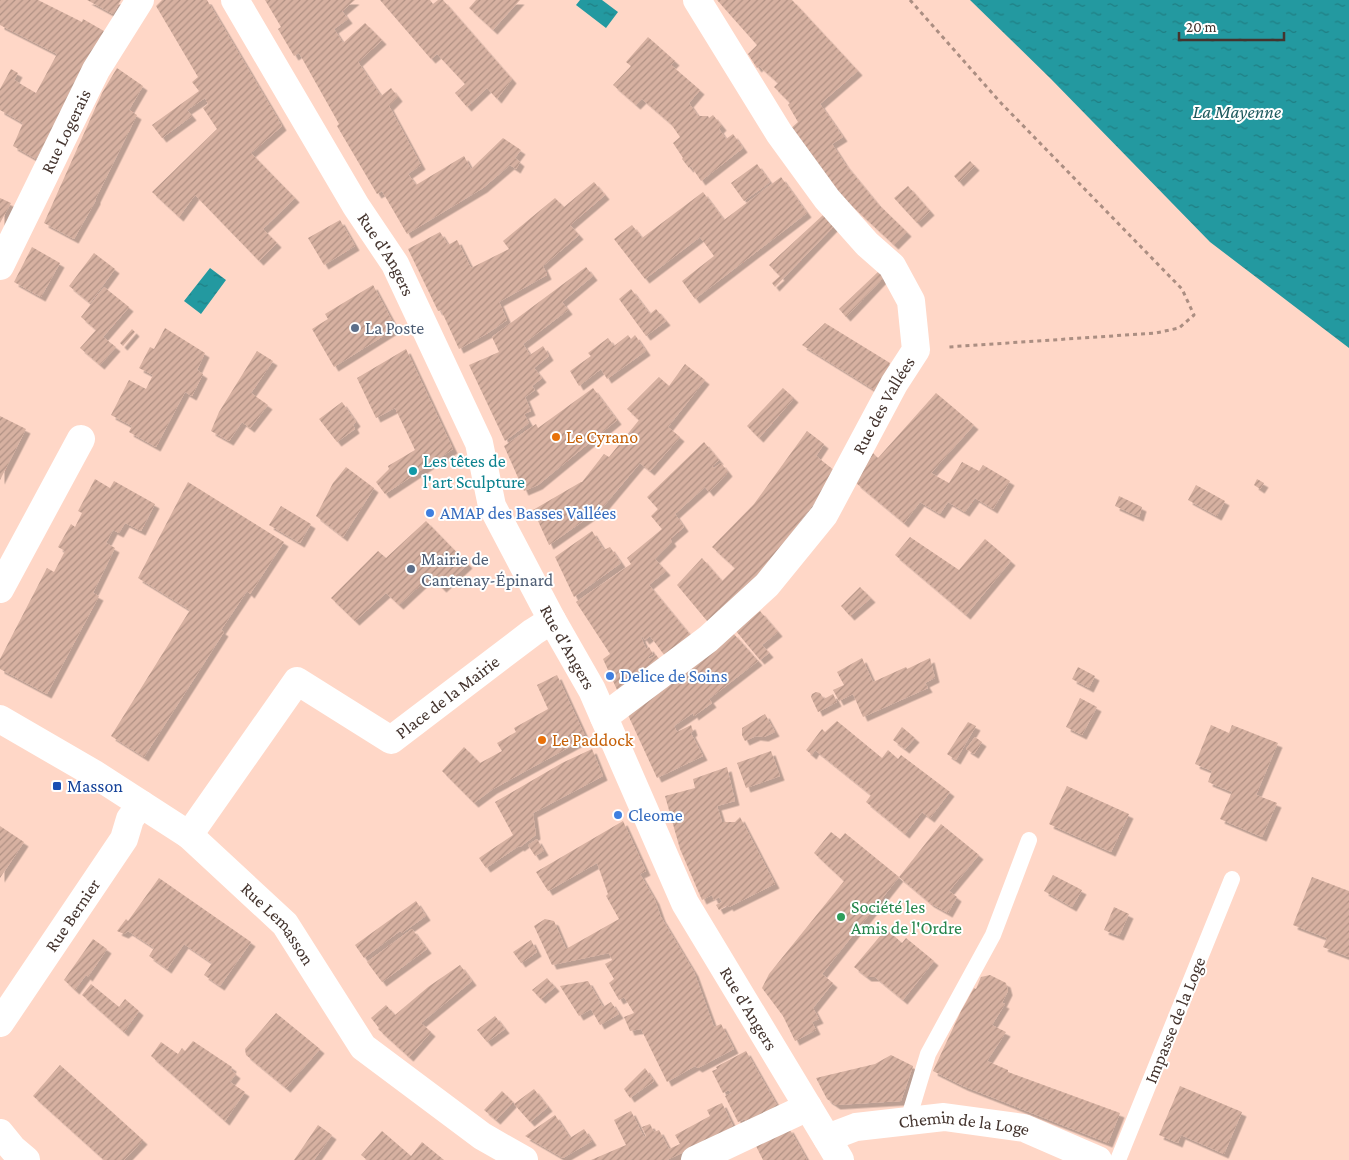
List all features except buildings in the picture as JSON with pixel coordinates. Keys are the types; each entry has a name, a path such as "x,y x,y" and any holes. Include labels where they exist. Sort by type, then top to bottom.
{"street":[{"name":"Rue Logerais","path":"0,266 96,70 140,0"},
{"name":"Rue d'Angers","path":"235,0 356,206 395,264 479,442 492,506 552,620 592,690 685,903 834,1149"},
{"name":"Rue des Vallées","path":"604,717 708,639 767,586 824,514 894,384 916,350 911,301 892,266 867,244 827,199 779,133 696,0"},
{"path":"0,589 81,440"},
{"name":"Place de la Mairie","path":"189,835 297,681 391,740 533,632 552,620"},
{"name":"Rue Lemasson","path":"0,719 189,835 285,924 363,1048 482,1136 524,1160"},
{"name":"Rue Bernier","path":"0,1023 124,839 130,819 141,804"},
{"path":"695,1160 808,1107"},
{"name":"Chemin de la Loge","path":"834,1149 856,1127 944,1117 1024,1128 1098,1160"},
{"path":"0,1133 13,1149 26,1160"}],"lane":[{"path":"908,1120 928,1054 993,934 1029,840"},
{"name":"Impasse de la Loge","path":"1118,1160 1232,879"}],"path":[{"path":"910,0 1001,103 1182,290 1194,314 1179,328 1156,333 916,350"}],"water":[{"path":"580,0 602,0 618,12 606,28 576,5"},
{"name":"La Mayenne","path":"970,0 1349,0 1349,348 1210,242 1051,79"},
{"path":"210,268 226,280 201,314 184,301"}],"place":[{"name":"La Poste","path":"355,328"},
{"name":"Le Cyrano","path":"556,437"},
{"name":"Les têtes de l'art Sculpture","path":"413,471"},
{"name":"AMAP des Basses Vallées","path":"430,513"},
{"name":"Mairie de Cantenay-Épinard","path":"411,569"},
{"name":"Delice de Soins","path":"610,676"},
{"name":"Le Paddock","path":"542,740"},
{"name":"Masson","path":"57,786"},
{"name":"Cleome","path":"618,815"},
{"name":"Société les Amis de l'Ordre","path":"841,917"}]}
